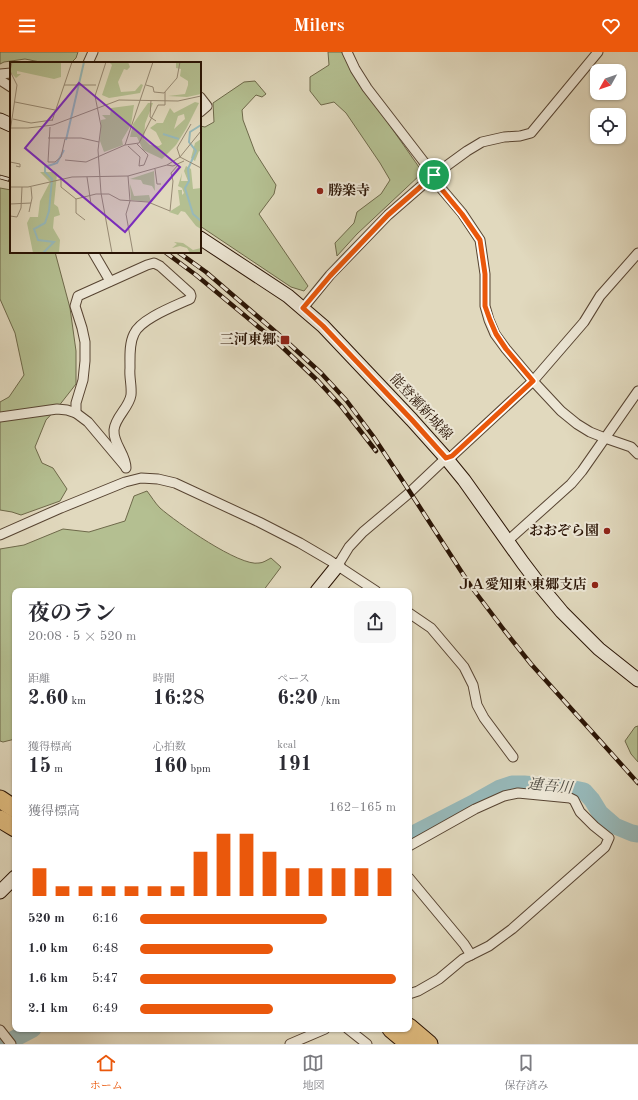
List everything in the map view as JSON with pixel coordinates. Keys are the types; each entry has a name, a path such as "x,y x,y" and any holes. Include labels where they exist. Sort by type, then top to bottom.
{"highway":[{"path":"0,799 12,807"},
{"path":"0,819 12,826"},
{"path":"412,1030 429,1044"},
{"path":"395,1032 409,1044"}],"main road":[{"path":"0,120 10,125"},
{"name":"能登瀬新城線","path":"201,239 288,296 323,326 446,458 464,480 542,588 562,612 599,649 638,680"},
{"path":"319,588 338,565"},
{"path":"0,892 12,880"}],"street":[{"path":"88,62 93,52"},
{"path":"347,52 355,69 367,88 434,175 434,180 462,214 480,240 485,274 485,306 496,334 506,349 561,411 577,424 590,432 631,447 638,454"},
{"path":"303,308 330,276 388,215 434,175 466,151 482,142 531,133 598,52"},
{"path":"0,74 10,73"},
{"path":"0,80 10,86"},
{"path":"201,98 207,106 201,111"},
{"path":"94,253 110,281"},
{"path":"338,565 350,546 363,532 408,494 446,458 452,456 533,381 584,322 600,296 638,253"},
{"path":"76,412 76,403 83,380 85,361 85,342 75,306 78,296 147,265 154,264 160,266 171,274 190,293 191,296 190,299 146,322 138,328 134,334 130,346 130,397 127,406 116,423 114,430 115,439 126,463 126,468"},
{"path":"507,541 571,484 582,471 638,392"},
{"path":"0,417 57,409 76,412 88,422 126,468 133,480"},
{"path":"0,535 61,508 133,480 141,478 158,479 175,483 259,522 338,565 372,588"},
{"path":"412,615 431,628 464,667 473,685 477,705 484,718 513,757"},
{"path":"412,844 475,809 504,796 518,792 570,798 574,800 580,812 609,838 605,847 512,929 489,946 471,954 439,979 412,993"},
{"path":"412,882 471,954"},
{"path":"290,1044 318,1032"},
{"path":"352,1032 367,1044"},
{"path":"2,1033 11,1044"}],"green space":[{"path":"0,52 78,52 76,58 72,62 40,62 25,59 0,64"},
{"path":"328,52 342,52 351,70 421,170 421,174 357,234 337,256 335,243 354,223 357,212 381,194 390,180 346,113 334,102 321,105 310,91 310,77 329,65"},
{"path":"255,81 266,94 262,97 256,95 242,110 243,120 255,152 276,185 274,194 259,214 308,286 304,291 291,287 201,227 201,126 205,127 214,122 213,103 244,82"},
{"path":"0,188 10,190 10,253 55,253 70,308 76,351 76,384 46,420 35,447 42,463 53,468 67,489 60,501 21,515 0,510 0,402 9,397 24,375 15,333 0,299"},
{"path":"147,491 158,506 168,515 193,533 238,558 250,562 260,563 271,558 281,567 265,588 12,588 12,740 3,742 0,741 0,549 24,545 63,529 89,532 125,521 134,496"},
{"path":"638,726 638,762 631,754 625,741 635,727"}],"waterway":[{"name":"連吾川","path":"412,834 500,788 512,784 570,788 584,791 600,813 615,826 638,834"},
{"name":"連吾川","path":"4,1044 27,1032"}],"railway":[{"path":"0,177 10,180"},
{"path":"166,253 196,275 279,344 318,381 341,406 376,451"},
{"path":"179,253 206,272 285,340 321,373 346,400 373,436 470,585 504,630 531,664 638,783"}],"place":[{"name":"勝楽寺","path":"320,191"},
{"name":"三河東郷","path":"285,340"},
{"name":"おおぞら園","path":"607,531"},
{"name":"ＪＡ愛知東 東郷支店","path":"595,585"}],"route":[{"path":"434,175 434,180 462,214 480,240 485,274 485,306 490,320 496,334 506,349 533,381 452,456 446,458 348,352 303,308 330,276 388,215 434,175"}]}
